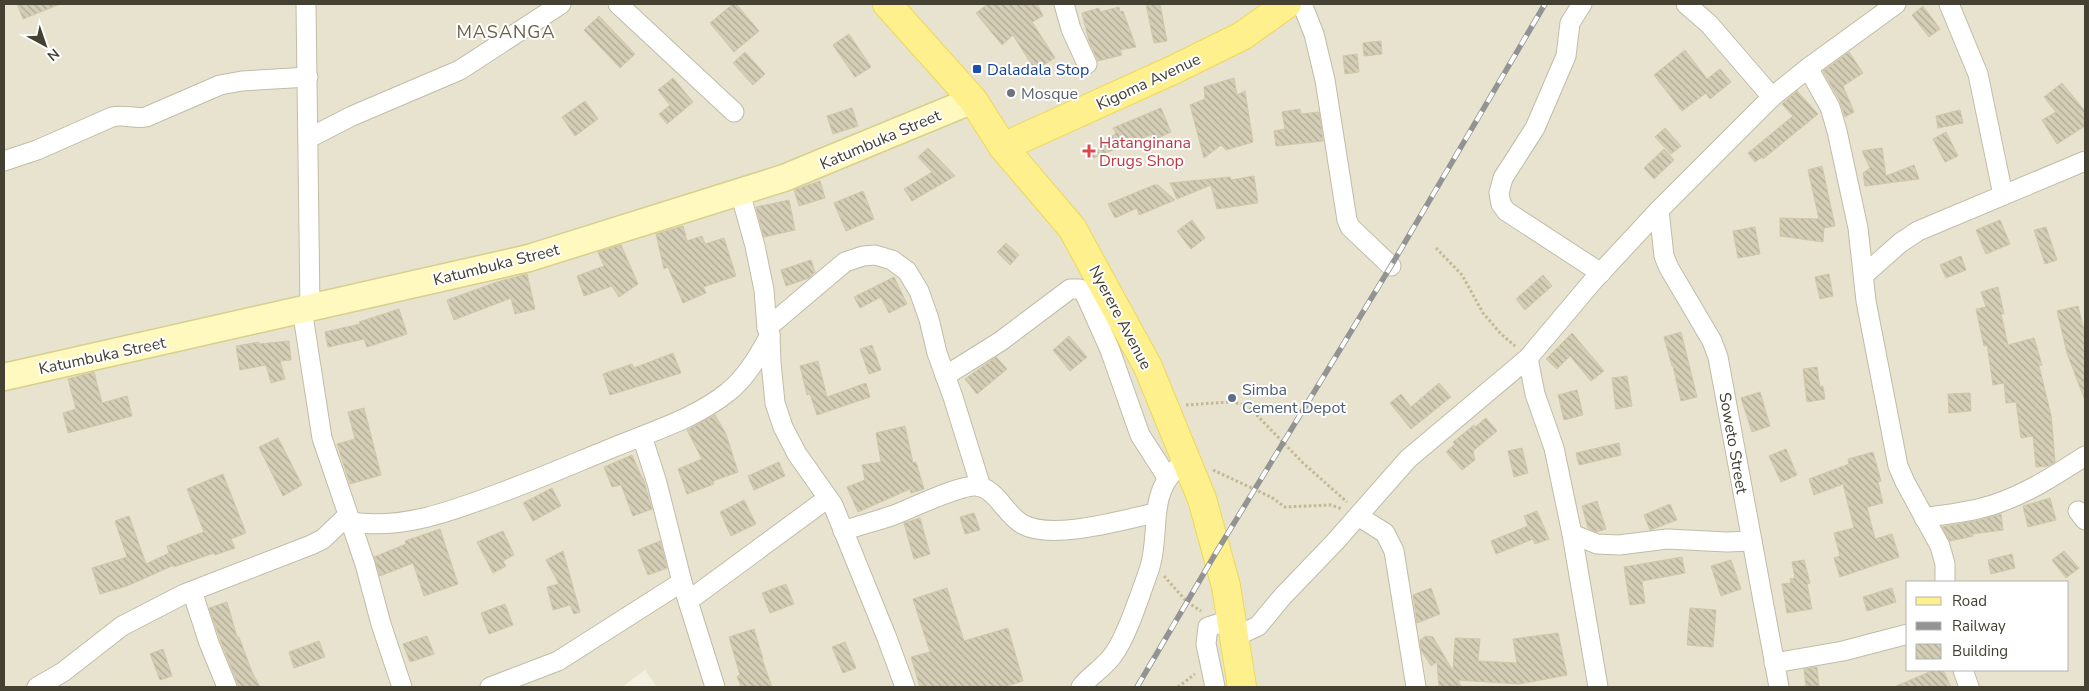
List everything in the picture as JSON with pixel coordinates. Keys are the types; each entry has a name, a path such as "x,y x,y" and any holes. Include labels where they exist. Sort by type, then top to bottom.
{"main road":[{"name":"Nyerere Avenue","path":"887,4 973,100 1003,147 1072,228 1148,367 1165,406 1177,469 1202,499 1226,586 1242,687"},
{"name":"Kigoma Avenue","path":"1003,147 1174,70 1242,36 1287,4"},
{"name":"Katumbuka Street","path":"4,377 529,258 784,178 973,100"}],"street":[{"path":"306,4 309,138 306,308 322,438 365,564 381,624 402,687"},
{"path":"309,138 352,116 460,70 561,4"},
{"path":"618,4 734,112"},
{"path":"1064,4 1071,29 1087,64"},
{"path":"1302,4 1314,34 1325,80 1347,220 1350,227 1392,266"},
{"path":"1582,4 1570,23 1566,56 1535,128 1504,178 1499,193 1501,204 1506,211 1601,272"},
{"path":"1686,4 1708,24 1772,98"},
{"path":"1215,687 1206,644 1208,627 1234,628 1258,626 1408,459 1528,358 1601,272 1659,210 1772,98 1808,68 1896,4"},
{"path":"1949,4 1978,74 2003,195"},
{"path":"1808,68 1834,118 1858,228 1866,300 1898,466 1943,556 1945,581"},
{"path":"4,161 37,150 112,116 146,117 220,85 242,81 308,76"},
{"path":"1864,275 1909,235 2085,160"},
{"path":"740,192 755,246 764,290 775,403 783,427 797,454 833,504 887,638 904,687"},
{"name":"Soweto Street","path":"1659,210 1662,244 1666,262 1712,341 1718,357 1778,687"},
{"path":"349,519 368,525 425,518 476,502 555,472 699,410 728,392 738,383 769,332 845,262 863,256 875,255 892,260 907,271 919,291 981,487"},
{"path":"945,376 1008,337 1070,289 1080,289 1085,294 1110,350 1140,435 1177,469 1160,494 1155,513 1155,541 1151,562 1141,592 1115,654 1081,687"},
{"path":"1528,358 1535,394 1554,448 1572,534 1598,687"},
{"path":"642,436 657,483 682,582 716,687"},
{"path":"1924,518 1978,509 2008,500 2085,456"},
{"path":"843,530 892,515 961,488 974,486 981,487 990,493 1017,521 1035,530 1086,528 1155,513"},
{"path":"688,601 828,498"},
{"path":"1358,516 1385,533 1394,551 1416,687"},
{"path":"37,687 69,667 122,626 192,591 311,545 323,539 349,519"},
{"path":"1572,534 1597,544 1619,545 1668,539 1727,542 1752,541"},
{"path":"490,687 558,661 682,582"},
{"path":"192,591 209,643 227,687"},
{"path":"1774,663 1843,651 1906,635"},
{"path":"1963,671 1970,687"}],"path":[{"path":"1436,248 1462,275 1483,313 1501,334 1528,358"},
{"path":"1165,406 1229,402 1247,405 1324,483 1345,499 1358,516"},
{"path":"1177,469 1222,473 1271,497 1285,507 1331,505 1358,516"},
{"path":"1151,562 1188,602 1202,612 1234,628"}],"shaded area":[{"path":"4,4 2085,4 2085,687 657,687 645,670 622,687 4,687"}],"building":[{"path":"17,4 60,4 23,19"},
{"path":"733,4 736,4 759,31 734,52 710,23"},
{"path":"988,4 1037,4 1043,16 1032,22 1055,58 1035,70 1013,35 1002,45 976,13"},
{"path":"1146,4 1160,4 1167,41 1154,43"},
{"path":"1923,6 1940,29 1929,37 1912,15"},
{"path":"1119,7 1120,12 1123,11 1136,47 1120,50 1122,55 1098,61 1089,41 1082,13 1099,8 1100,12"},
{"path":"599,16 635,54 620,68 584,30"},
{"path":"849,34 871,67 855,77 833,45"},
{"path":"1381,41 1382,54 1364,56 1363,43"},
{"path":"1685,50 1707,79 1720,69 1731,82 1710,99 1706,93 1682,111 1654,75"},
{"path":"745,52 765,74 753,85 733,63"},
{"path":"1849,52 1863,73 1843,86 1854,112 1845,117 1840,101 1823,71"},
{"path":"1357,54 1359,72 1345,74 1343,56"},
{"path":"673,78 693,102 667,124 659,114 670,105 658,90"},
{"path":"1234,78 1237,95 1245,91 1253,142 1226,150 1221,145 1204,158 1190,105 1205,99 1204,87"},
{"path":"2062,83 2085,111 2085,126 2057,144 2042,120 2056,112 2044,97"},
{"path":"1797,91 1818,114 1763,159 1762,157 1755,162 1748,153 1793,116 1782,104"},
{"path":"585,101 598,119 575,136 562,117"},
{"path":"852,108 858,126 833,134 827,116"},
{"path":"1161,108 1171,132 1152,141 1150,135 1088,160 1086,158 1116,133 1113,128"},
{"path":"1300,109 1301,114 1319,112 1323,141 1276,146 1274,131 1285,129 1282,112"},
{"path":"1960,110 1963,123 1938,128 1936,116"},
{"path":"1665,128 1681,146 1671,154 1655,137"},
{"path":"1946,132 1958,156 1945,162 1933,139"},
{"path":"928,148 955,176 912,201 904,189 932,172 918,157"},
{"path":"1882,148 1886,176 1914,165 1919,179 1865,186 1863,173 1870,168 1862,151"},
{"path":"1664,149 1674,160 1654,179 1644,168"},
{"path":"1822,166 1835,226 1824,228 1823,242 1780,236 1780,218 1819,219 1808,170"},
{"path":"1254,176 1258,203 1217,209 1211,185 1177,199 1170,183 1230,177 1231,180"},
{"path":"820,181 825,198 799,206 794,190"},
{"path":"1158,185 1175,200 1139,215 1137,208 1115,218 1108,204"},
{"path":"863,191 874,219 846,231 834,203"},
{"path":"789,200 795,230 764,237 756,207"},
{"path":"1192,220 1205,238 1191,249 1177,231"},
{"path":"2000,220 2010,244 1986,254 1976,230"},
{"path":"683,226 687,241 702,236 705,244 724,238 736,276 703,287 706,293 683,303 668,267 664,269 656,234"},
{"path":"1755,227 1760,254 1738,258 1733,231"},
{"path":"2046,227 2057,260 2045,264 2034,230"},
{"path":"1006,243 1019,255 1010,265 997,252"},
{"path":"621,245 638,284 619,297 612,286 584,296 577,276 604,266 598,252"},
{"path":"1961,256 1966,270 1946,278 1940,265"},
{"path":"811,260 815,272 809,278 786,286 781,270"},
{"path":"527,274 535,309 515,314 511,298 454,320 447,300 497,282"},
{"path":"1829,274 1833,296 1820,299 1815,277"},
{"path":"1543,275 1552,286 1525,310 1516,299"},
{"path":"894,277 907,304 889,313 881,297 860,308 854,297"},
{"path":"1998,287 2004,314 2001,314 2008,345 2034,338 2042,365 2039,366 2051,415 2055,462 2048,466 2036,467 2033,436 2021,438 2016,402 2006,403 2004,383 1993,385 1987,345 1984,346 1976,309 1986,307 1981,292"},
{"path":"2078,306 2085,334 2085,398 2067,353 2057,311"},
{"path":"399,309 407,334 367,347 364,339 328,347 325,332 360,324 359,322"},
{"path":"1681,332 1697,397 1681,401 1664,337"},
{"path":"1572,333 1604,371 1591,381 1570,356 1557,369 1546,359"},
{"path":"1069,336 1087,357 1070,371 1053,350"},
{"path":"289,341 291,360 280,361 285,379 271,383 266,365 240,370 236,346 259,342 259,344"},
{"path":"872,345 881,370 869,374 860,349"},
{"path":"673,353 681,373 610,395 603,374 632,364 634,368"},
{"path":"996,357 1007,369 977,394 965,379"},
{"path":"818,361 827,397 866,383 870,397 817,415 810,394 807,395 800,366"},
{"path":"1817,367 1820,387 1823,386 1825,399 1807,402 1803,369"},
{"path":"94,372 102,403 127,396 132,416 68,433 63,413 76,409 68,379"},
{"path":"1627,376 1632,406 1616,409 1612,378"},
{"path":"1439,383 1451,397 1411,429 1390,403 1401,394 1411,407"},
{"path":"1577,390 1583,415 1564,420 1558,395"},
{"path":"1760,392 1770,426 1752,432 1741,398"},
{"path":"1970,393 1971,411 1949,413 1948,394"},
{"path":"364,408 381,475 350,484 337,444 355,439 348,412"},
{"path":"715,415 726,434 738,472 713,481 714,484 687,494 678,469 702,459 687,430"},
{"path":"1486,418 1497,431 1473,451 1475,460 1462,470 1446,452 1455,444 1453,442"},
{"path":"905,426 913,463 916,462 924,489 911,493 910,489 858,512 847,487 865,480 862,465 881,462 876,433"},
{"path":"278,438 302,485 283,496 259,447"},
{"path":"1619,443 1621,455 1579,465 1576,453"},
{"path":"1522,448 1528,473 1514,477 1508,451"},
{"path":"1786,449 1797,475 1781,482 1769,456"},
{"path":"1873,452 1881,481 1878,482 1883,503 1867,507 1875,539 1892,534 1899,557 1840,577 1834,558 1840,556 1834,533 1854,528 1843,484 1814,495 1809,479 1849,464 1848,459"},
{"path":"632,455 643,478 652,509 633,516 621,485 612,487 604,467"},
{"path":"779,462 785,476 754,490 748,476"},
{"path":"223,474 246,533 231,539 235,548 174,567 174,565 127,586 100,594 92,568 127,557 115,521 129,516 146,564 169,553 167,546 204,532 187,489"},
{"path":"552,488 561,506 533,521 523,503"},
{"path":"2050,498 2056,520 2028,527 2023,506"},
{"path":"744,500 756,524 731,536 720,512"},
{"path":"1597,501 1606,529 1596,532 1588,528 1582,506"},
{"path":"1670,504 1677,520 1650,530 1644,515"},
{"path":"1537,511 1549,539 1535,544 1533,539 1496,554 1491,541 1528,526 1524,516"},
{"path":"974,513 980,530 965,534 960,517"},
{"path":"2001,514 2003,530 1972,534 1973,536 1950,541 1942,527 1980,520"},
{"path":"920,518 930,554 914,559 904,523"},
{"path":"440,529 458,584 424,596 413,563 380,576 374,557 406,544 405,541"},
{"path":"503,531 514,555 503,561 506,566 493,573 477,542"},
{"path":"660,541 667,568 648,575 638,550"},
{"path":"563,551 580,612 574,614 570,605 553,610 547,587 559,584 546,560"},
{"path":"2064,551 2079,568 2066,578 2052,560"},
{"path":"2012,554 2015,568 1991,574 1988,560"},
{"path":"1682,557 1685,573 1642,581 1645,603 1630,605 1624,567"},
{"path":"1731,560 1741,589 1721,596 1711,566"},
{"path":"1804,560 1810,583 1807,584 1812,609 1787,613 1782,584 1791,583 1790,579 1795,578 1792,562"},
{"path":"786,584 794,604 770,613 762,593"},
{"path":"947,588 964,641 1008,628 1023,681 1004,687 920,687 911,657 930,652 913,599"},
{"path":"1431,588 1440,614 1417,623 1413,595"},
{"path":"1892,588 1896,602 1867,611 1863,597"},
{"path":"227,602 237,637 239,637 252,672 260,687 239,687 220,639 209,608"},
{"path":"505,604 513,625 489,634 481,613"},
{"path":"1690,608 1716,610 1713,647 1687,645"},
{"path":"754,629 772,687 741,687 737,676 740,675 729,637"},
{"path":"1558,633 1567,675 1520,684 1458,680 1461,686 1439,687 1437,662 1431,666 1421,650 1420,640 1426,636 1433,637 1453,671 1455,638 1480,639 1478,661 1517,663 1513,639"},
{"path":"427,636 434,654 410,662 403,644"},
{"path":"319,641 325,657 294,668 289,652"},
{"path":"845,642 856,668 843,673 832,647"},
{"path":"163,649 172,676 160,680 150,654"},
{"path":"1817,667 1819,687 1806,687 1804,669"},
{"path":"1932,671 1943,671 1951,687 1894,687"}],"railway":[{"path":"1137,687 1217,551 1391,266 1545,4"}],"place":[{"name":"Daladala Stop","path":"977,69"},
{"name":"Mosque","path":"1011,93"},
{"name":"Hatanginana Drugs Shop","path":"1089,151"},
{"name":"Simba Cement Depot","path":"1232,398"}],"district":[{"name":"MASANGA","path":"506,32"}]}
